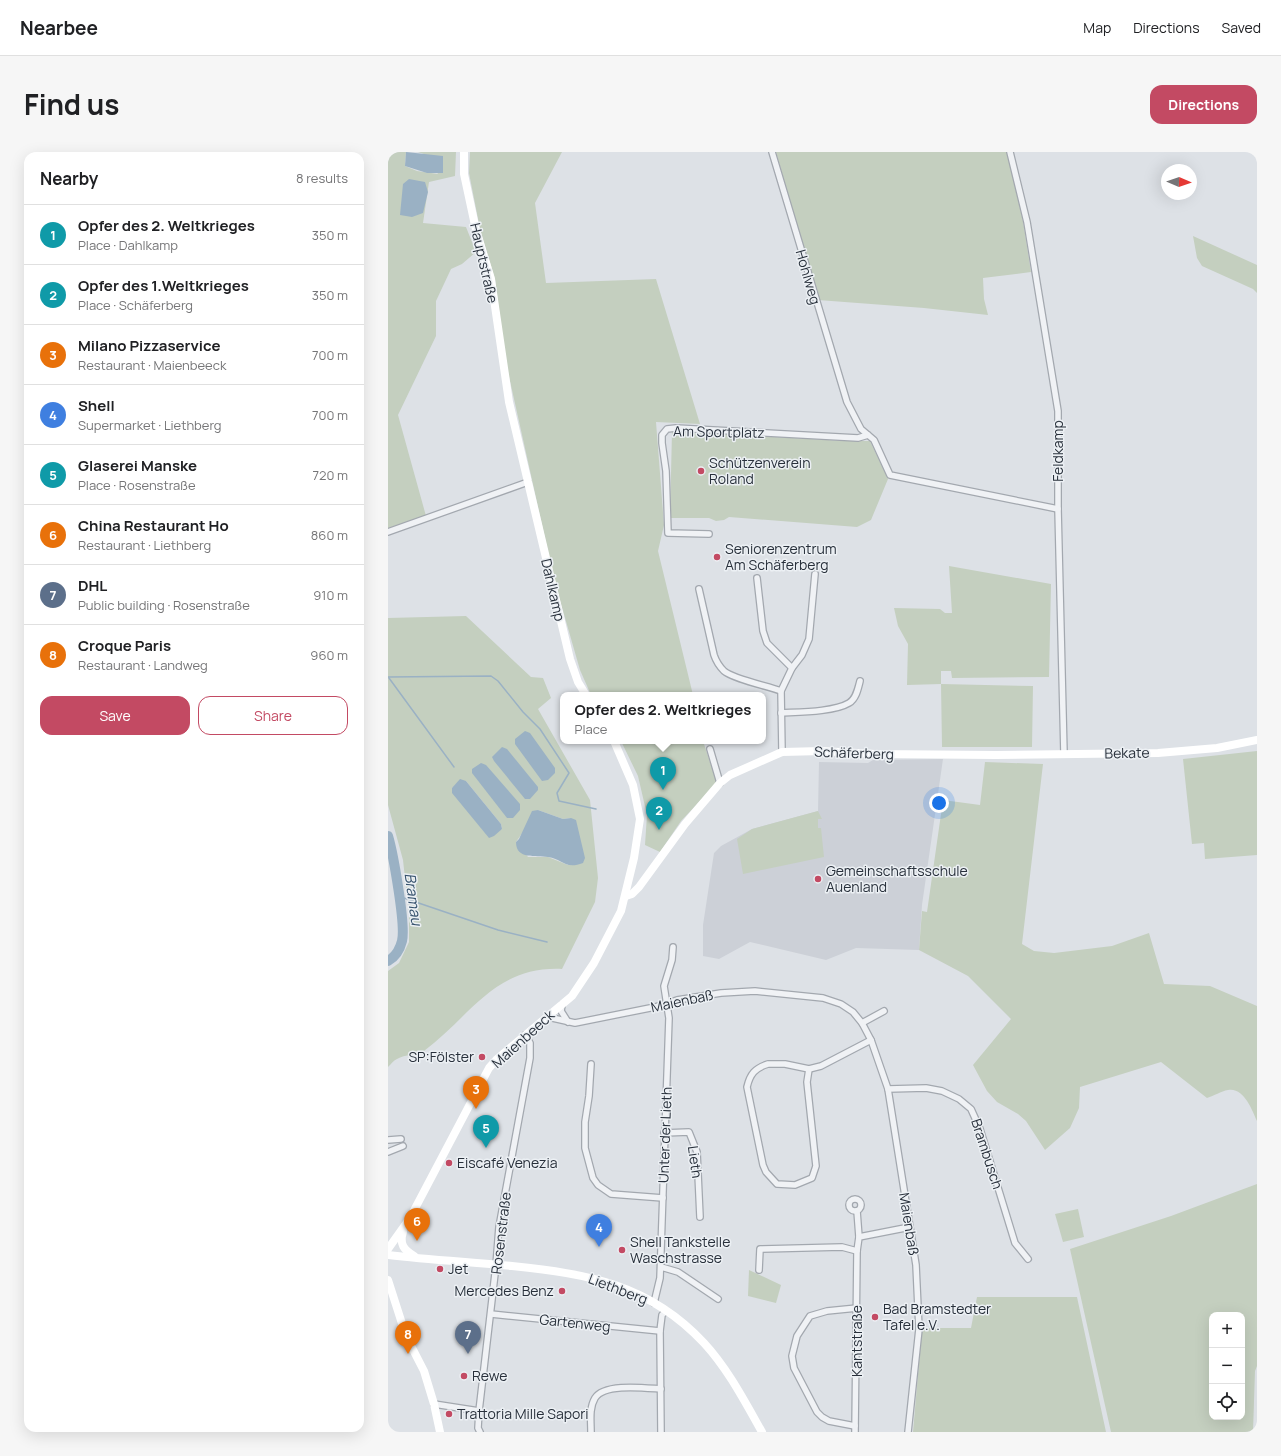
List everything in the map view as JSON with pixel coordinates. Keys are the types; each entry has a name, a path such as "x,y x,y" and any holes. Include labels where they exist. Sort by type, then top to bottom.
{"street":[{"name":"Hauptstraße","path":"464,152 464,174 475,225 491,279 504,374"},
{"name":"Hohlweg","path":"772,152 847,402 856,420 868,435"},
{"name":"Feldkamp","path":"1010,152 1027,222 1058,411 1058,509 1064,754"},
{"name":"Dahlkamp","path":"504,374 570,659 578,682 584,692"},
{"name":"Am Sportplatz","path":"709,534 668,533 666,471 662,442 662,435 667,429 676,428 858,438 868,435"},
{"path":"868,435 874,440 890,475 1058,509"},
{"path":"388,532 528,482"},
{"path":"782,752 781,691 792,668 802,655 809,639 815,574"},
{"path":"757,578 763,631 767,643 792,668"},
{"path":"699,589 714,655 718,664 725,672 734,676 781,691"},
{"path":"781,714 837,708 849,703 855,697 860,681"},
{"name":"Bekate","path":"996,755 1158,753 1217,748 1257,740"},
{"path":"615,744 634,785 640,819 626,896"},
{"path":"710,749 720,783"},
{"name":"Schäferberg","path":"626,896 632,894 639,887 685,824 720,783 730,775 782,752 822,751 875,754 996,755"},
{"name":"Maienbeeck","path":"388,1249 410,1218 490,1068 497,1059 572,996 597,957 621,911 626,896"},
{"name":"Unter der Lieth","path":"654,1303 659,1286 660,1267 669,1018 664,986 672,960 674,947"},
{"name":"Maienbaß","path":"548,1017 575,1023 636,1012 667,1003 721,993 745,991 823,998 841,1004 853,1012 862,1022 871,1040 888,1089 918,1281 919,1322 908,1432"},
{"path":"562,1005 561,1011 568,1022"},
{"path":"862,1022 884,1011"},
{"name":"Rosenstraße","path":"480,1432 478,1428 479,1411 491,1314 499,1227 530,1058 530,1043 525,1035"},
{"path":"808,1069 807,1082 816,1159 815,1172 812,1178 795,1185 777,1184 766,1172 763,1165 747,1087 753,1072 760,1066 768,1064 785,1064 808,1069 821,1066 871,1040"},
{"path":"591,1064 589,1096 585,1122 585,1148 593,1178 598,1185 611,1194 663,1198"},
{"name":"Brambusch","path":"888,1089 926,1088 942,1091 959,1099 971,1109 980,1129 1015,1243 1028,1259"},
{"name":"Lieth","path":"664,1133 689,1132 697,1152 700,1217"},
{"path":"388,1140 401,1139"},
{"path":"388,1152 403,1146"},
{"name":"Kantstraße","path":"855,1429 857,1251 860,1237 857,1211"},
{"path":"410,1218 401,1240 402,1246 407,1252 416,1258"},
{"path":"860,1237 910,1227"},
{"path":"759,1270 760,1249 842,1247 857,1251"},
{"name":"Liethberg","path":"388,1255 561,1272 592,1277 613,1284 654,1303 666,1310 688,1327 712,1352 732,1381 762,1432"},
{"path":"660,1267 678,1272 718,1299"},
{"path":"388,1281 406,1336 424,1371 434,1404 440,1432"},
{"path":"855,1429 829,1421 817,1412 794,1368 792,1356 797,1336 810,1316 827,1311 857,1308"},
{"path":"661,1432 660,1331 662,1315 666,1310"},
{"name":"Gartenweg","path":"491,1314 660,1331"},
{"path":"591,1432 592,1407 595,1398 600,1392 614,1388 661,1389"},
{"path":"434,1404 479,1411"}],"shaded area":[{"name":"Gemeinschaftsschule Auenland","path":"943,759 922,905 919,950 856,948 826,960 750,942 719,959 703,956 703,925 714,853 721,846 752,829 818,811 819,762 868,763 873,760"}],"green space":[{"path":"388,152 406,152 405,166 417,171 438,174 424,154 418,152 456,152 455,176 429,182 423,223 466,227 476,252 462,264 451,269 436,301 436,336 398,415 426,516 388,529"},
{"path":"470,152 562,152 535,203 546,283 656,279 700,424 656,422 664,525 658,551 692,692 590,692 580,670 555,583 506,363 495,279 480,229 469,173"},
{"path":"776,152 1007,152 1023,221 1031,272 983,278 984,299 988,315 924,308 818,300"},
{"path":"1193,236 1257,265 1257,293 1253,289 1202,266 1197,258"},
{"path":"672,431 845,441 870,441 888,479 871,520 857,527 729,517 724,520 716,521 709,518 670,518"},
{"path":"949,566 1051,584 1049,677 952,678 951,671 941,671 941,684 907,685 908,644 898,626 894,608 940,609 945,613 952,613"},
{"path":"466,616 531,677 543,678 551,698 538,709 590,800 598,878 595,902 562,969 538,970 518,976 501,984 470,1009 424,1051 418,1054 400,1057 388,1067 388,971 399,963 409,942 409,915 403,860 388,805 388,618","holes":["466,781 501,824 502,829 489,837 453,793 452,788","538,810 563,819 571,818 568,865 548,857 528,857 516,842"]},
{"path":"941,684 1033,686 1032,747 942,747"},
{"path":"622,744 704,744 717,783 681,821 660,852 645,845 647,815 638,776"},
{"path":"1257,751 1257,855 1205,859 1204,843 1192,844 1183,759"},
{"path":"985,762 1043,764 1022,944 1034,951 1054,953 1112,946 1149,933 1164,984 1210,986 1257,1006 1257,1121 1247,1100 1239,1092 1228,1090 1207,1098 1161,1062 1080,1087 1079,1108 1070,1128 1045,1150 1026,1121 1018,1114 997,1102 987,1091 973,1065 1011,1019 968,976 919,950 922,911 927,912 943,800 980,805"},
{"path":"818,811 822,819 818,819 818,828 821,828 824,857 743,874 737,839 752,829"},
{"path":"1257,1184 1257,1366 1255,1371 1253,1432 1111,1432 1070,1249 1171,1216"},
{"path":"1078,1209 1084,1237 1063,1242 1055,1214"},
{"path":"749,1270 781,1285 776,1303 748,1296"},
{"path":"977,1297 1077,1297 1106,1432 913,1432 922,1328 971,1328"}],"water":[{"path":"406,152 443,156 443,173 427,173 405,166"},
{"path":"409,179 425,182 428,192 423,213 412,217 400,215 403,184"},
{"path":"525,731 530,733 555,768 555,773 548,780 542,781 515,744 515,739"},
{"path":"502,747 507,749 538,787 538,790 530,799 525,799 494,761 492,757"},
{"path":"481,763 486,765 520,804 520,810 513,818 507,818 472,773 472,769"},
{"path":"460,779 466,781 501,824 502,829 494,836 489,838 452,793 452,788"},
{"path":"538,810 563,819 571,818 576,820 585,858 583,863 568,865 553,858 528,856 519,852 516,842 519,839 532,811"}],"waterway":[{"path":"388,677 491,676 498,681 523,712 540,729 569,773 557,793 559,801 596,809"},
{"path":"389,678 454,767"},
{"name":"Bramau","path":"388,836 398,889 403,933 399,950 388,961"},
{"path":"398,896 498,930 547,942"}],"place":[{"name":"Schützenverein Roland","path":"701,471"},
{"name":"Seniorenzentrum Am Schäferberg","path":"717,557"},
{"name":"Opfer des 2. Weltkrieges","path":"663,790"},
{"name":"Opfer des 1.Weltkrieges","path":"659,830"},
{"name":"Gemeinschaftsschule Auenland","path":"818,879"},
{"name":"SP:Fölster","path":"482,1057"},
{"name":"Milano Pizzaservice","path":"476,1109"},
{"name":"Glaserei Manske","path":"486,1148"},
{"name":"Eiscafé Venezia","path":"449,1163"},
{"name":"China Restaurant Ho","path":"417,1241"},
{"name":"Shell","path":"599,1247"},
{"name":"Shell Tankstelle Waschstrasse","path":"622,1250"},
{"name":"Jet","path":"440,1269"},
{"name":"Mercedes Benz","path":"562,1291"},
{"name":"Bad Bramstedter Tafel e.V.","path":"875,1317"},
{"name":"Croque Paris","path":"408,1354"},
{"name":"DHL","path":"468,1354"},
{"name":"Rewe","path":"464,1376"},
{"name":"Trattoria Mille Sapori","path":"449,1414"}]}
